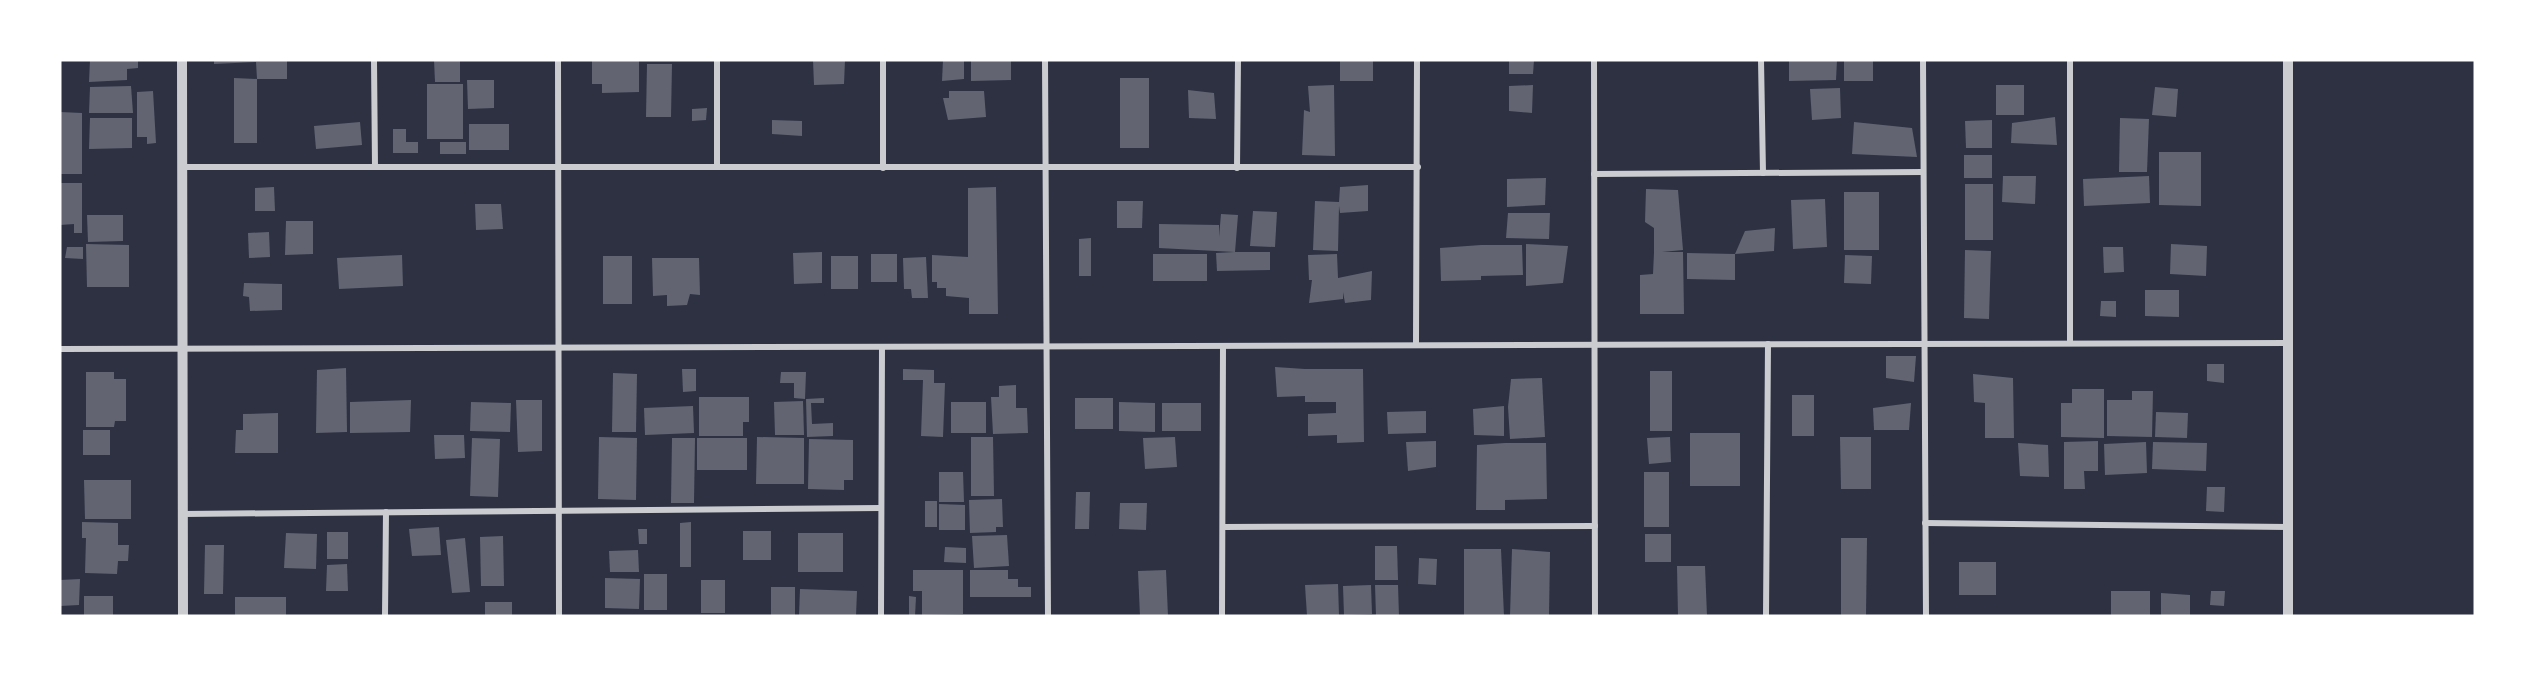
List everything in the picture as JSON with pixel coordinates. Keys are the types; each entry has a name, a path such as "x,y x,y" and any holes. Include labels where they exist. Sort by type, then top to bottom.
{"street":[{"path":"182,60 183,616"},
{"path":"374,60 375,167"},
{"path":"558,60 559,616"},
{"path":"717,60 717,167"},
{"path":"883,60 883,168"},
{"path":"1045,60 1048,616"},
{"path":"1238,60 1238,168"},
{"path":"1416,345 1417,60"},
{"path":"1594,60 1595,616"},
{"path":"1761,60 1763,173"},
{"path":"1923,60 1926,616"},
{"path":"2070,60 2070,343"},
{"path":"2288,60 2289,616"},
{"path":"182,167 1418,167"},
{"path":"1594,174 1923,172"},
{"path":"60,349 2288,343"},
{"path":"1766,616 1768,344"},
{"path":"1222,616 1223,346"},
{"path":"881,616 882,347"},
{"path":"183,514 881,508"},
{"path":"385,616 386,512"},
{"path":"1925,523 2289,527"},
{"path":"1223,527 1595,526"}],"building":[{"path":"90,60 138,60 138,68 127,69 127,80 89,82"},
{"path":"214,60 287,60 287,79 257,79 256,62 214,64"},
{"path":"434,60 460,60 460,82 435,82"},
{"path":"639,60 639,92 602,93 602,84 592,84 592,61"},
{"path":"813,60 845,60 844,84 814,85"},
{"path":"943,60 964,60 964,79 942,81"},
{"path":"971,60 1011,60 1011,80 971,81"},
{"path":"1340,60 1373,60 1373,81 1340,81"},
{"path":"1509,60 1534,60 1533,74 1509,74"},
{"path":"1789,60 1837,60 1836,80 1789,81"},
{"path":"1844,60 1873,60 1873,81 1844,81"},
{"path":"647,64 672,64 671,117 646,117"},
{"path":"234,78 257,79 257,143 234,143"},
{"path":"1120,78 1149,78 1149,148 1120,148"},
{"path":"467,80 494,80 494,108 468,109"},
{"path":"427,84 463,84 463,139 427,139"},
{"path":"1334,85 1335,156 1302,155 1304,110 1310,112 1308,86"},
{"path":"1533,85 1532,113 1509,111 1509,86"},
{"path":"1996,85 2024,85 2024,115 1996,115"},
{"path":"131,86 133,113 89,113 90,87"},
{"path":"2155,87 2178,89 2176,117 2152,115"},
{"path":"1840,88 1841,118 1812,120 1810,89"},
{"path":"1188,90 1214,93 1216,119 1189,118"},
{"path":"153,91 156,143 147,144 147,137 137,137 137,92"},
{"path":"949,91 984,91 986,117 948,120 943,98 949,98"},
{"path":"707,108 706,120 692,121 692,109"},
{"path":"60,112 82,113 82,174 60,174"},
{"path":"2055,117 2057,145 2011,143 2012,123"},
{"path":"90,118 132,118 132,148 89,149"},
{"path":"2120,118 2149,119 2147,172 2119,172"},
{"path":"772,120 802,121 802,136 772,134"},
{"path":"1992,120 1992,148 1966,148 1965,121"},
{"path":"360,122 362,145 316,149 314,126"},
{"path":"1854,122 1912,128 1917,157 1852,154"},
{"path":"469,124 509,124 509,150 469,150"},
{"path":"393,129 406,129 406,142 418,142 418,153 393,153"},
{"path":"440,142 466,142 466,154 440,154"},
{"path":"2159,152 2201,152 2201,206 2159,205"},
{"path":"1964,155 1992,155 1992,178 1964,178"},
{"path":"2003,176 2036,176 2035,204 2002,202"},
{"path":"2149,176 2150,203 2084,206 2083,179"},
{"path":"1546,178 1545,205 1507,207 1507,179"},
{"path":"60,183 82,183 82,233 74,233 74,224 60,225"},
{"path":"1965,184 1993,184 1993,240 1965,240"},
{"path":"1368,185 1368,211 1340,213 1339,206 1338,251 1313,250 1315,201 1339,202 1340,187"},
{"path":"274,187 275,211 255,211 255,188"},
{"path":"996,187 998,314 969,314 969,298 946,296 946,288 937,288 937,282 932,282 932,255 968,257 968,188"},
{"path":"1646,189 1678,190 1683,250 1662,252 1683,252 1684,314 1640,314 1640,275 1653,274 1654,228 1645,222"},
{"path":"1844,192 1879,192 1879,250 1844,250"},
{"path":"1825,199 1827,247 1793,249 1791,200"},
{"path":"1117,201 1143,201 1142,228 1117,228"},
{"path":"475,204 501,204 503,229 476,230"},
{"path":"1253,211 1277,212 1275,247 1250,246"},
{"path":"1508,213 1550,213 1549,239 1506,238"},
{"path":"1221,214 1238,215 1235,252 1159,248 1159,224 1219,225 1219,237"},
{"path":"87,215 123,215 123,241 88,242"},
{"path":"286,221 313,221 313,254 285,255"},
{"path":"1775,228 1774,251 1735,254 1745,231"},
{"path":"269,232 270,257 249,258 248,233"},
{"path":"1091,238 1091,276 1079,276 1079,239"},
{"path":"86,244 129,245 129,287 87,287"},
{"path":"1526,244 1568,246 1563,283 1526,286"},
{"path":"2171,244 2207,246 2206,276 2170,274"},
{"path":"1522,245 1523,275 1481,276 1481,280 1441,281 1440,248"},
{"path":"67,247 83,247 83,259 65,258"},
{"path":"2103,247 2123,247 2124,272 2104,273"},
{"path":"1965,250 1991,251 1989,319 1964,318"},
{"path":"822,252 822,283 794,284 793,253"},
{"path":"1270,252 1270,270 1217,271 1216,253"},
{"path":"1687,253 1735,254 1735,280 1687,279"},
{"path":"871,254 897,254 897,282 871,282"},
{"path":"1153,254 1207,254 1207,281 1153,281"},
{"path":"1337,254 1338,278 1372,271 1371,300 1345,303 1343,292 1343,299 1309,303 1312,280 1309,280 1308,255"},
{"path":"402,255 403,286 339,289 337,258"},
{"path":"1845,255 1872,256 1871,284 1844,283"},
{"path":"603,256 632,256 632,304 603,304"},
{"path":"831,256 858,256 858,289 831,289"},
{"path":"926,257 928,298 912,298 911,289 904,289 903,258"},
{"path":"652,258 699,258 700,295 690,294 687,305 667,306 667,295 653,296"},
{"path":"244,283 282,284 282,310 250,311 249,297 243,296"},
{"path":"2145,290 2179,290 2179,317 2145,316"},
{"path":"2101,301 2116,301 2116,317 2100,316"},
{"path":"1886,356 1916,356 1914,382 1886,378"},
{"path":"2207,364 2224,364 2224,383 2207,381"},
{"path":"1275,367 1363,369 1364,442 1337,443 1337,435 1308,436 1308,414 1336,413 1336,402 1305,402 1305,396 1277,397"},
{"path":"346,368 347,432 316,433 317,370"},
{"path":"682,369 696,369 696,391 683,392"},
{"path":"903,369 934,370 934,383 945,383 943,437 921,436 923,380 903,380"},
{"path":"1650,371 1672,371 1672,431 1650,431"},
{"path":"86,372 114,372 114,379 126,379 126,421 115,421 114,427 86,427"},
{"path":"781,372 806,372 805,399 794,398 794,383 780,383"},
{"path":"613,373 637,374 636,432 612,432"},
{"path":"1973,374 2013,378 2014,438 1985,438 1985,403 1974,402"},
{"path":"1542,378 1545,437 1510,439 1508,407 1511,379"},
{"path":"1016,385 1016,408 1027,408 1028,433 993,434 991,397 999,397 999,386"},
{"path":"2072,389 2104,389 2104,438 2061,437 2061,403 2072,403"},
{"path":"2132,391 2153,391 2152,437 2107,436 2107,400 2132,400"},
{"path":"1792,395 1814,395 1814,436 1792,436"},
{"path":"699,397 749,397 749,422 743,422 743,436 699,436"},
{"path":"824,398 824,403 811,403 812,424 833,423 833,436 807,437 806,399"},
{"path":"1075,398 1113,398 1113,429 1075,429"},
{"path":"411,400 410,432 350,433 350,402"},
{"path":"516,400 542,400 542,451 518,452"},
{"path":"803,401 804,435 775,435 774,402"},
{"path":"471,402 511,403 510,432 470,431"},
{"path":"951,402 986,402 986,433 951,433"},
{"path":"1119,402 1155,403 1155,432 1119,431"},
{"path":"1162,403 1201,403 1201,431 1162,431"},
{"path":"1911,403 1909,430 1874,430 1873,408"},
{"path":"693,406 694,433 645,435 644,408"},
{"path":"1504,406 1504,436 1474,435 1473,409"},
{"path":"1426,411 1426,433 1388,434 1387,412"},
{"path":"2156,412 2188,413 2187,438 2155,437"},
{"path":"278,413 278,453 235,453 236,430 243,430 243,414"},
{"path":"83,430 110,430 110,455 83,455"},
{"path":"1690,433 1740,433 1740,486 1690,486"},
{"path":"434,435 464,435 465,458 435,459"},
{"path":"599,437 637,438 636,500 598,499"},
{"path":"757,437 804,438 804,484 756,484"},
{"path":"971,437 993,437 994,496 971,496"},
{"path":"1175,437 1177,467 1145,469 1143,438"},
{"path":"1670,437 1671,462 1649,464 1647,438"},
{"path":"1840,437 1871,437 1871,489 1841,489"},
{"path":"472,438 500,439 498,497 470,496"},
{"path":"672,438 695,438 694,503 671,503"},
{"path":"697,438 747,438 747,470 697,470"},
{"path":"809,439 853,440 853,480 844,480 844,490 808,489"},
{"path":"1436,441 1436,467 1408,471 1406,442"},
{"path":"2098,441 2098,471 2084,471 2085,489 2064,489 2064,442"},
{"path":"2146,442 2147,473 2105,475 2104,444"},
{"path":"2153,442 2207,443 2206,471 2152,469"},
{"path":"1546,443 1547,499 1505,500 1505,510 1476,510 1477,445"},
{"path":"2018,443 2048,445 2049,477 2020,476"},
{"path":"939,472 963,472 964,502 939,502"},
{"path":"1644,472 1669,472 1669,527 1644,527"},
{"path":"84,480 131,480 131,519 85,519"},
{"path":"2207,487 2225,487 2224,512 2206,511"},
{"path":"1076,492 1090,492 1089,529 1075,529"},
{"path":"1002,499 1003,527 996,527 996,532 970,533 969,500"},
{"path":"925,501 937,501 937,527 925,527"},
{"path":"1120,503 1147,503 1146,530 1119,529"},
{"path":"939,504 965,505 965,530 939,530"},
{"path":"82,522 118,523 118,545 129,545 128,561 118,561 117,574 85,573 86,538 82,538"},
{"path":"691,522 691,567 680,567 680,523"},
{"path":"439,527 441,555 412,556 409,529"},
{"path":"638,529 647,529 647,544 639,544"},
{"path":"743,531 771,531 771,560 743,560"},
{"path":"327,532 348,532 348,559 327,559"},
{"path":"286,533 317,534 316,569 284,568"},
{"path":"798,533 843,533 843,572 798,572"},
{"path":"1645,534 1671,534 1671,562 1645,562"},
{"path":"1007,535 1009,566 974,568 972,536"},
{"path":"503,536 504,586 481,586 480,537"},
{"path":"465,538 470,592 452,593 446,540"},
{"path":"1841,538 1867,538 1866,616 1841,616"},
{"path":"205,545 224,545 223,594 204,594"},
{"path":"1375,546 1397,546 1398,580 1375,580"},
{"path":"945,547 966,548 966,563 944,562"},
{"path":"1464,549 1501,549 1504,616 1464,615"},
{"path":"1512,549 1550,552 1549,616 1510,616"},
{"path":"638,550 639,572 610,572 609,551"},
{"path":"1419,558 1437,559 1436,585 1418,584"},
{"path":"1959,562 1996,562 1996,595 1959,595"},
{"path":"347,564 348,591 326,591 327,565"},
{"path":"1677,566 1705,566 1707,616 1678,616"},
{"path":"913,570 963,570 963,614 922,615 922,591 913,591"},
{"path":"970,570 1008,570 1008,579 1018,579 1018,587 1031,587 1031,597 970,597"},
{"path":"1166,570 1168,616 1140,616 1138,571"},
{"path":"644,574 667,574 667,610 644,610"},
{"path":"605,578 640,579 639,609 605,608"},
{"path":"80,579 79,605 60,606 60,580"},
{"path":"701,580 725,580 725,613 701,613"},
{"path":"1338,584 1339,615 1307,616 1305,585"},
{"path":"1371,585 1372,614 1344,615 1343,586"},
{"path":"1375,585 1398,585 1399,616 1376,616"},
{"path":"771,587 795,587 795,615 771,615"},
{"path":"800,589 857,591 856,616 799,616"},
{"path":"2111,591 2150,591 2150,616 2111,616"},
{"path":"2211,591 2225,591 2224,606 2210,605"},
{"path":"2161,593 2190,595 2190,616 2161,616"},
{"path":"84,596 113,596 113,616 84,616"},
{"path":"909,596 916,597 915,616 909,616"},
{"path":"235,597 286,597 286,616 235,616"},
{"path":"485,602 512,602 512,616 485,616"}]}
